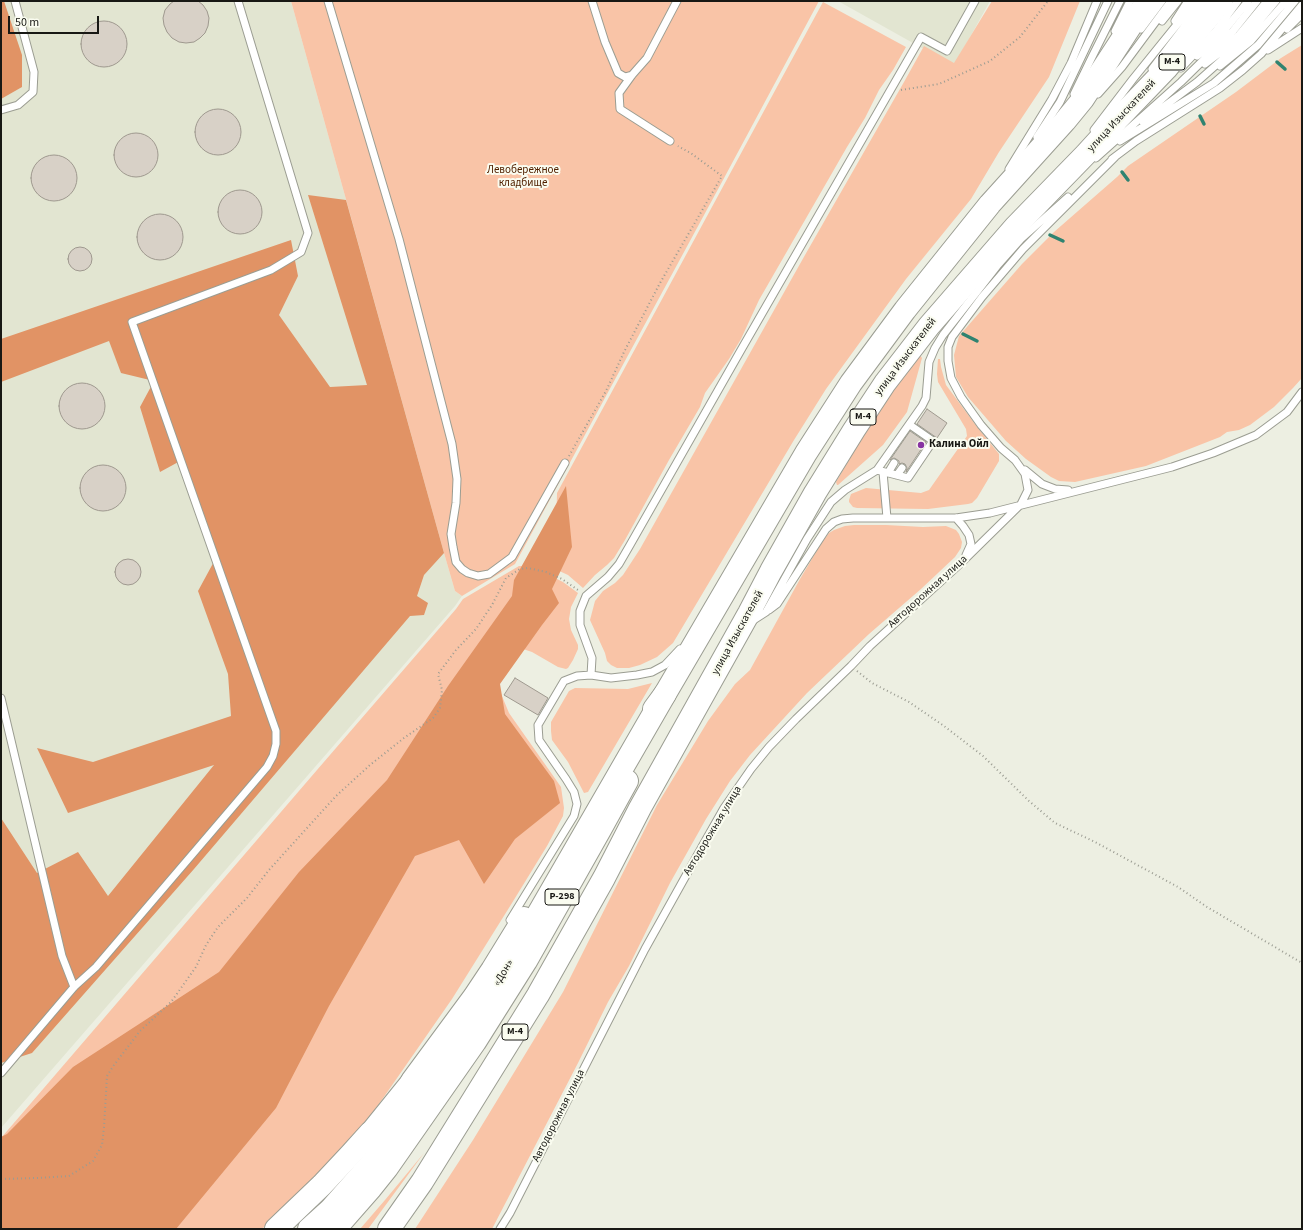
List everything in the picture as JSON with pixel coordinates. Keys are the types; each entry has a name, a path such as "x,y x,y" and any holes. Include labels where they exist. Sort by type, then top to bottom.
{"highway":[{"name":"М-4","path":"665,694 806,452 851,383 905,310 990,204 1083,99 1146,1"},
{"name":"улица Изыскателей","path":"640,808 815,494 885,383 929,326 1015,227 1086,155 1117,120 1167,73 1222,1"},
{"path":"412,1081 492,970 540,892 621,753 665,694"},
{"name":"«Дон»","path":"309,1229 330,1210 375,1160 459,1043 501,978 665,694"},
{"name":"Р-298","path":"335,1229 387,1168 475,1042 506,993 562,897 632,771 665,694"},
{"name":"М-4","path":"389,1229 422,1182 538,995 604,878 640,808"},
{"name":"Р-298","path":"346,1229 381,1190 408,1156 499,1030 640,808"},
{"path":"276,1229 332,1174 370,1133"}],"main road":[{"path":"370,1133 412,1081"}],"lane":[{"path":"1,110 18,105 33,92 34,72 15,1"},
{"path":"1,1073 74,987 96,967 268,767 276,744 276,731 132,322 271,270 301,252 308,233 238,1"},
{"path":"328,1 400,239 452,444 456,479 456,502 451,534 456,562 462,569 468,573 478,576 489,574 512,557 565,462"},
{"path":"592,1 605,42 618,73 625,77 632,75"},
{"path":"670,141 620,108 619,93 647,58 677,1"},
{"path":"592,675 592,658 580,625 580,611 586,596 608,577 619,564 921,37 947,51 975,1"},
{"path":"1071,63 1093,1"},
{"path":"990,204 1013,162 1052,99 1071,63 1096,1"},
{"path":"1080,60 1105,1"},
{"path":"990,204 1024,157 1060,102 1108,1"},
{"path":"1092,57 1117,1"},
{"path":"1072,98 1120,1"},
{"path":"1120,42 1130,1"},
{"path":"1120,42 1134,1"},
{"path":"1143,1 1120,42 1094,98 1153,32 1178,1"},
{"path":"1120,42 1157,1"},
{"path":"1120,42 1162,1"},
{"path":"1122,67 1171,1"},
{"path":"1086,155 1188,1"},
{"path":"1160,45 1196,1"},
{"path":"1167,73 1204,1"},
{"path":"1167,73 1199,19 1213,1"},
{"path":"1167,73 1203,34 1230,1"},
{"path":"1167,73 1215,32 1238,1"},
{"path":"1167,73 1212,43 1248,1"},
{"path":"1167,73 1233,31 1257,1"},
{"path":"1167,73 1222,51 1267,1"},
{"path":"1197,82 1245,38 1276,1"},
{"path":"1086,155 1230,59 1251,41 1286,1"},
{"path":"1086,155 1214,83 1258,45 1296,1"},
{"path":"1261,54 1302,5"},
{"path":"887,518 883,472 926,398 929,362 935,348 943,335 997,266 1021,239 1038,223 1115,157 1136,141 1220,88 1261,54 1302,14"},
{"path":"1261,54 1302,28"},
{"path":"1086,155 1108,122 1135,90"},
{"path":"1086,155 1144,103"},
{"path":"990,204 1049,150 1084,110"},
{"path":"1088,487 1070,490 1055,489 1042,484 1001,448 981,425 961,397 951,378 948,361 948,347 952,337 982,297 1023,249 1115,157"},
{"path":"742,627 777,604 826,529 834,522 842,519 853,518 956,518 990,512 1172,467 1256,435 1287,412 1302,392"},
{"path":"883,472 908,478 933,441 910,425"},
{"path":"1015,460 1025,474 1028,482 1028,490 1021,504"},
{"path":"766,612 807,539 831,502 845,490 883,472 894,463"},
{"path":"898,475 902,468"},
{"name":"Автодорожная улица","path":"500,1229 645,950 724,808 750,769 796,719 870,646 961,563 1021,504"},
{"path":"956,518 969,535 971,544 969,551 961,563"},
{"path":"718,588 742,561"},
{"path":"506,927 574,816 577,804 574,792 539,740 538,725 564,681 577,676 592,675 610,678 652,672 665,665 683,645"},
{"path":"1,698 62,956 74,987"},
{"path":"474,997 484,968"}],"path":[{"path":"890,92 939,84 990,61 1020,37 1048,1"},
{"path":"565,462 606,391 624,352 660,283 722,176 692,154 670,141"},
{"path":"1,1179 69,1176 93,1161 102,1145 107,1076 114,1065 140,1031 171,1002 196,967 206,945 218,927 247,898 269,870 336,796 370,765 404,738 433,718 440,708 442,690 438,674 456,650 476,629 492,605 506,578 520,569 528,568 546,572 562,579 586,596"},
{"path":"851,666 872,683 909,702 944,726 983,756 1028,801 1055,823 1095,842 1178,887 1207,907 1302,963"}],"shaded area":[{"path":"1,1 291,1 444,553 455,591 462,596 455,606 1,1128"},
{"path":"1,1 4,1 22,55 22,87 1,99"},
{"path":"838,1 990,1 954,66"},
{"path":"308,195 346,200 444,553 424,575 417,596 428,603 424,615 410,616 194,869 32,1053 1,1063 1,818 37,873 78,852 108,896 214,765 68,813 37,748 93,762 231,716 228,674 198,591 217,556 182,460 160,472 140,407 154,381 121,373 109,341 1,382 1,339 291,240 298,276 279,315 330,387 367,385"},
{"path":"566,486 572,547 552,589 559,603 500,684 505,714 554,781 560,803 515,839 484,884 459,840 415,856 329,1006 276,1108 176,1229 1,1229 1,1137 7,1134 73,1067 219,972 299,872 387,780 448,686 512,596 514,580"}],"green space":[{"name":"Левобережное кладбище","path":"291,1 819,1 515,564 462,596 455,591 444,553"},
{"path":"992,1 1080,1 1049,77 999,152 971,199 906,279 826,389 673,643 657,657 640,665 629,668 617,668 611,665 607,661 605,653 590,620 595,601 603,591 615,583 623,575 640,549 924,46 954,63"},
{"path":"823,2 906,47 893,70 879,90 865,118 759,300 741,339 705,393 700,407 625,540 614,558 583,588 568,575 555,569 557,493"},
{"path":"1302,45 1302,378 1274,407 1250,425 1239,430 1227,432 1220,437 1146,466 1075,482 1059,481 1051,477 1026,459 1006,441 968,397 956,377 954,355 959,336 1022,264 1054,232 1128,166 1236,92 1281,58"},
{"path":"920,355 922,358 907,412 883,445 837,485 836,482 867,429"},
{"path":"938,359 940,359 946,385 999,454 999,461 977,498 972,503 928,509 853,507 849,502 851,494 866,488 921,493 929,490 967,436 966,429 938,382"},
{"path":"845,526 923,527 946,526 956,530 959,534 962,542 961,548 955,557 869,634 807,693 750,755 730,781 706,819 670,883 629,966 608,1002 492,1229 415,1229 473,1140 563,992 657,805 708,721 735,684 750,670 822,542 829,533 834,530"},
{"path":"519,566 535,566 497,684 509,713 561,787 564,808 563,816 547,846 452,999 363,1127 301,1193 262,1229 1,1229 1,1138 463,599"},
{"path":"555,578 578,593 571,607 569,619 571,630 578,645 578,649 573,660 566,669 558,667 532,652 520,648"},
{"path":"652,683 588,792 584,793 568,762 552,740 551,722 569,691 575,688 628,689"},
{"path":"424,1153 368,1229 360,1229 385,1200"}],"building":[{"path":"174,1 198,1 207,11 209,18 208,26 205,33 194,42 179,42 172,38 167,32 163,18 165,10"},
{"path":"104,21 117,25 123,31 127,44 123,57 117,63 104,67 91,63 85,57 81,44 85,31 91,25"},
{"path":"218,109 231,113 237,119 241,132 237,145 231,151 218,155 205,151 199,145 195,132 199,119 205,113"},
{"path":"132,133 140,133 145,134 152,139 157,146 157,164 152,171 145,176 132,177 124,174 117,167 114,159 114,151 117,143 124,136"},
{"path":"54,155 67,159 73,165 77,178 73,191 67,197 54,201 41,197 35,191 31,178 35,165 41,159"},
{"path":"236,190 244,190 249,191 256,196 261,203 261,221 256,228 249,233 236,234 228,231 221,224 218,216 218,208 221,200 228,193"},
{"path":"160,214 173,218 179,224 183,237 179,250 173,256 160,260 147,256 141,250 137,237 141,224 147,218"},
{"path":"80,247 89,250 92,259 89,268 80,271 71,268 68,259 71,250"},
{"path":"82,383 95,387 101,393 105,406 101,419 95,425 82,429 69,425 63,419 59,406 63,393 69,387"},
{"path":"927,409 947,423 937,438 917,424"},
{"path":"910,431 926,442 906,472 907,468 905,464 899,464 899,461 894,458 890,460"},
{"path":"103,465 116,469 122,475 126,488 122,501 116,507 103,511 90,507 84,501 80,488 84,475 90,469"},
{"path":"128,559 137,563 141,572 137,581 128,585 119,581 115,572 119,563"},
{"path":"515,678 548,698 538,715 504,695"}],"waterway":[{"path":"1277,62 1285,69"},
{"path":"1200,116 1204,124"},
{"path":"1122,172 1128,180"},
{"path":"1050,235 1063,241"},
{"path":"963,334 977,341"}],"place":[{"name":"Калина Ойл","path":"921,445"}]}
